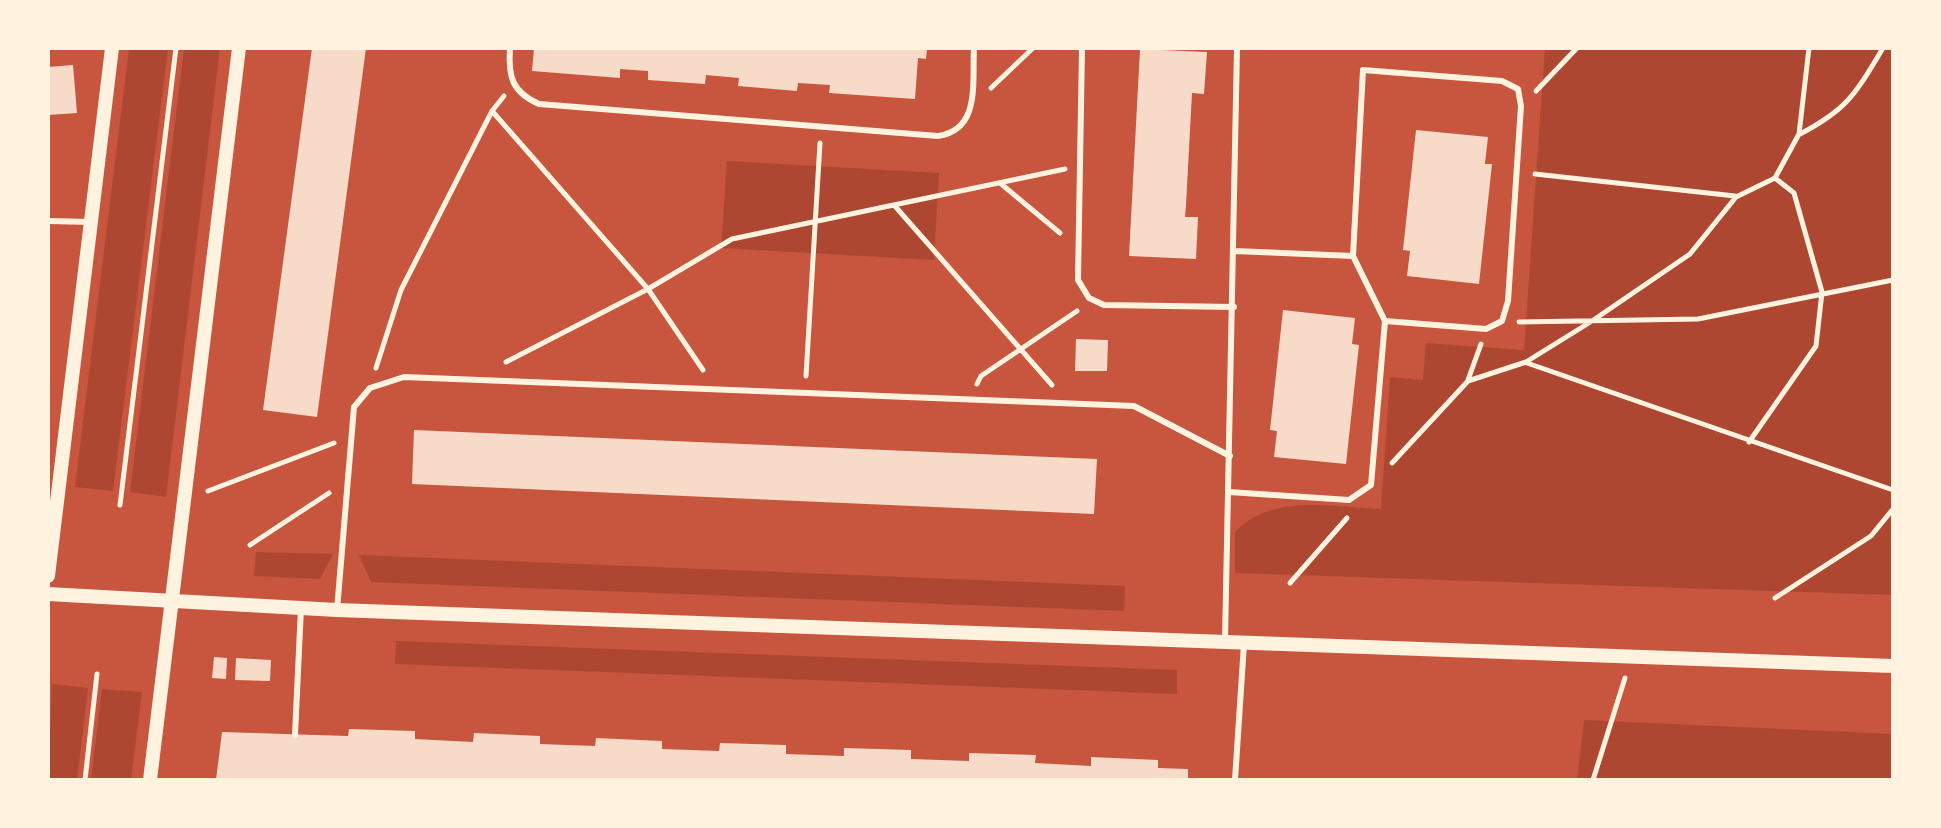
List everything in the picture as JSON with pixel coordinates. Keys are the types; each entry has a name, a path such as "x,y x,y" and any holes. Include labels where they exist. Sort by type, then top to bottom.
{"street":[{"path":"48,576 112,48"},
{"path":"150,780 239,48"},
{"path":"48,594 337,610 1893,666"}],"lane":[{"path":"510,48 512,85 523,97 539,104 938,136 952,134 966,123 971,109 974,48"},
{"path":"1082,48 1078,280 1089,298 1104,305 1234,307"},
{"path":"1225,641 1237,48"},
{"path":"1229,492 1349,500 1371,485 1385,321 1353,256 1363,70 1502,81 1518,89 1521,106 1508,301 1502,321 1486,329 1385,321"},
{"path":"48,221 92,222"},
{"path":"1235,251 1353,256"},
{"path":"337,610 349,436 354,407 370,388 404,377 1134,406 1230,456"},
{"path":"295,735 301,608"},
{"path":"1235,780 1245,642"}],"path":[{"path":"120,505 176,48"},
{"path":"971,109 1033,48"},
{"path":"1521,106 1577,48"},
{"path":"1468,381 1526,362 1592,321 1690,254 1736,197 1775,178 1799,134 1809,48"},
{"path":"1799,134 1833,117 1854,96 1883,48"},
{"path":"370,388 401,290 492,111 512,85"},
{"path":"492,111 648,289 717,390"},
{"path":"805,393 820,127"},
{"path":"473,379 648,289 732,239 1079,166"},
{"path":"1516,172 1736,197"},
{"path":"1749,442 1816,346 1822,292 1794,193 1775,178"},
{"path":"999,183 1078,248"},
{"path":"894,205 1068,404"},
{"path":"1502,321 1698,319 1893,280"},
{"path":"969,399 981,376 1072,317 1089,298"},
{"path":"1371,485 1468,381 1486,329"},
{"path":"1526,362 1893,490"},
{"path":"208,491 314,453 349,436"},
{"path":"250,545 346,482"},
{"path":"1290,583 1352,512 1362,494"},
{"path":"1775,598 1871,536 1893,509"},
{"path":"1593,780 1614,721 1631,656"},
{"path":"85,780 97,674"}],"shaded area":[{"path":"129,48 168,48 113,491 75,487"},
{"path":"184,48 220,48 166,497 130,492"},
{"path":"1545,48 1893,48 1893,595 1235,573 1235,532 1266,512 1303,505 1381,509 1390,377 1423,380 1426,343 1524,350"},
{"path":"727,161 939,173 934,260 721,248"},
{"path":"256,552 333,554 320,579 254,576"},
{"path":"359,555 1125,586 1124,611 371,582"},
{"path":"396,641 1177,670 1177,694 395,664"},
{"path":"52,684 88,688 77,780 48,780"},
{"path":"102,689 142,692 131,780 91,780"},
{"path":"1584,720 1893,734 1893,780 1577,780"}],"building":[{"path":"312,48 366,48 317,417 263,410"},
{"path":"534,48 927,48 926,59 918,58 915,99 829,93 830,85 798,83 797,91 738,86 739,78 706,75 705,84 648,80 648,71 620,69 620,78 532,71"},
{"path":"1140,49 1207,52 1204,94 1192,93 1185,217 1198,217 1196,259 1129,256"},
{"path":"73,65 77,113 48,115 48,67"},
{"path":"1416,130 1488,137 1485,164 1492,164 1479,284 1407,276 1410,251 1403,250"},
{"path":"1283,310 1355,318 1352,344 1359,345 1346,464 1274,457 1277,431 1270,430"},
{"path":"1076,339 1108,340 1107,371 1075,371"},
{"path":"414,430 1097,459 1094,514 412,484"},
{"path":"214,657 227,658 226,679 212,678"},
{"path":"236,658 271,660 270,681 235,680"},
{"path":"349,729 415,731 415,739 473,742 474,733 540,736 540,744 595,746 596,738 662,741 662,749 719,751 720,743 786,745 786,754 844,756 844,748 911,750 911,759 969,761 969,753 1036,755 1035,763 1091,766 1091,757 1158,760 1158,768 1188,769 1188,780 216,780 222,732 348,736"}]}
